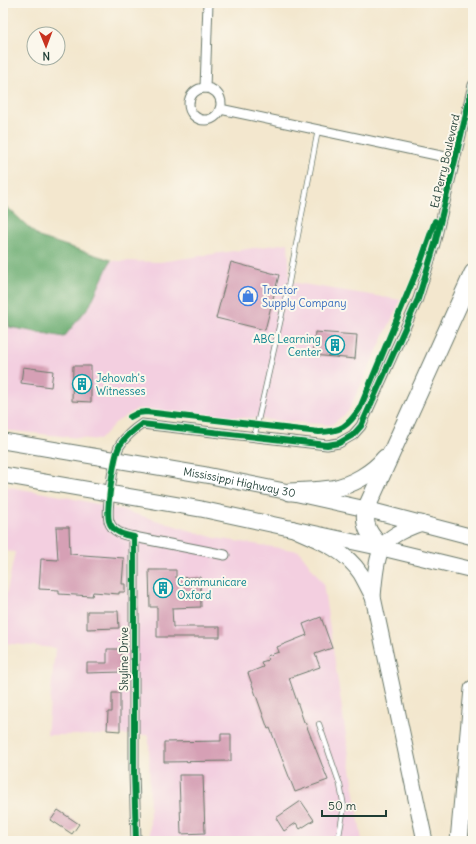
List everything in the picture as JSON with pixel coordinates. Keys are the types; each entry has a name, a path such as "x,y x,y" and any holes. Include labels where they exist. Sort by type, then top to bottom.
{"highway":[{"path":"382,548 370,535 366,525 366,509 392,448 473,273"},
{"path":"289,492 333,489 351,482 366,475 380,464 392,448"},
{"path":"459,841 473,689"}],"main road":[{"name":"Mississippi Highway 30","path":"3,441 206,475 366,509 473,537"},
{"path":"3,474 201,509 382,548 473,570"},
{"path":"373,596 376,568 382,548 393,536 421,523"},
{"path":"291,528 328,544 346,558 360,573 373,596 425,841"}],"street":[{"path":"205,88 208,3"},
{"name":"Ed Perry Boulevard","path":"110,492 119,446 132,431 142,424 254,438 327,445 339,443 353,435 361,426 418,299 435,244 473,85"},
{"path":"205,88 210,89 218,95 220,99 220,109 213,118 208,120 203,120 193,115 190,110 190,99 196,91 205,88"},
{"path":"220,109 455,158"},
{"path":"110,492 109,522 121,534 225,555"},
{"name":"Skyline Drive","path":"134,537 134,771 136,841"}],"lane":[{"path":"254,438 288,288 318,130"},
{"path":"319,724 340,785 344,807 338,841"}],"shaded area":[{"path":"288,243 290,282 401,300 348,412 331,425 137,409 115,423 99,440 3,430 3,258 160,262"},
{"path":"3,486 56,495 119,509 215,538 299,551 323,583 362,841 150,841 149,735 47,735 55,648 3,643 3,610 15,552 3,551"}],"green space":[{"path":"3,206 8,208 39,237 111,260 90,305 64,337 9,327 3,277"}],"building":[{"name":"Tractor Supply Company","path":"231,262 279,275 265,330 216,318"},
{"name":"ABC Learning Center","path":"315,332 357,335 355,359 313,355"},
{"name":"Jehovah's Witnesses","path":"73,366 91,366 91,402 72,401"},
{"path":"23,367 53,371 51,387 21,383"},
{"path":"56,527 69,527 70,554 124,558 122,584 125,584 125,592 119,592 119,594 93,592 92,596 59,594 59,590 39,589 41,559 58,560"},
{"path":"149,570 176,570 176,578 200,577 201,607 172,608 173,627 220,627 220,637 157,637 157,607 150,607"},
{"path":"87,611 118,611 119,628 87,629"},
{"path":"321,617 332,648 315,654 320,667 289,678 304,722 328,780 295,792 270,728 268,729 248,673 263,667 261,662 268,660 267,656 279,652 277,647 307,635 303,624"},
{"path":"107,649 121,649 122,672 87,673 87,663 107,663"},
{"path":"112,693 120,693 120,731 107,730 108,712 112,712"},
{"path":"221,734 231,734 231,761 164,762 164,742 221,741"},
{"path":"179,775 203,775 205,833 181,834"},
{"path":"301,801 314,820 300,829 296,823 284,831 276,818"},
{"path":"58,810 79,824 72,834 51,820"}],"cycle path":[{"path":"136,841 134,771 134,537 122,534 113,528 109,521 108,515 113,470 120,445 130,433 142,424 327,445 339,443 353,435 361,426 418,299 435,244 473,85"},
{"path":"130,417 138,413 146,412 319,432 333,431 348,424 360,408 421,261 435,221"}],"place":[{"name":"Tractor Supply Company","path":"248,296"},
{"name":"ABC Learning Center","path":"335,345"},
{"name":"Jehovah's Witnesses","path":"82,384"},
{"name":"Communicare Oxford","path":"163,588"}]}
